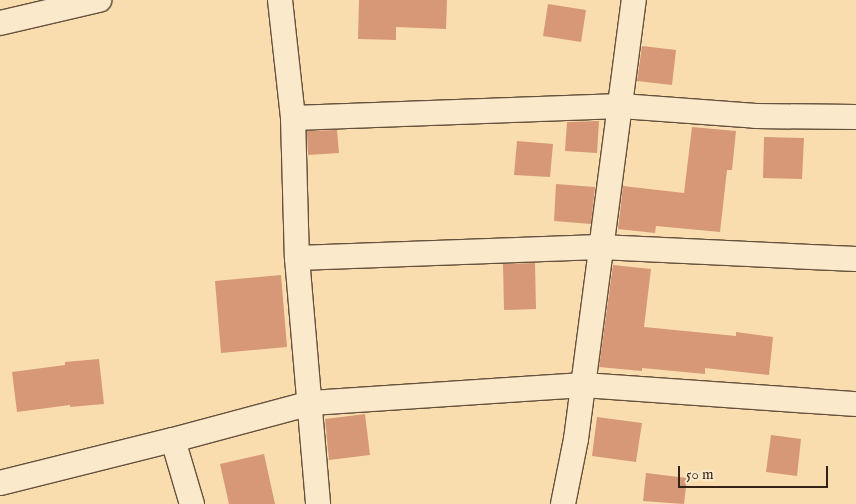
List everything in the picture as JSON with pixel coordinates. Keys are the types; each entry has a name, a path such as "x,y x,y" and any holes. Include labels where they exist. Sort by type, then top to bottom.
{"street":[{"path":"0,23 99,0"},
{"path":"280,0 293,118 297,258 311,403 318,504"},
{"path":"563,504 576,439 634,0"},
{"path":"293,118 621,106 756,116 856,117"},
{"path":"297,258 600,247 856,259"},
{"path":"0,483 311,403 583,385 856,404"},
{"path":"173,440 192,504"}],"building":[{"path":"359,0 447,0 446,29 396,27 396,40 358,39"},
{"path":"548,4 586,10 581,42 543,36"},
{"path":"642,46 676,50 672,85 637,81"},
{"path":"599,121 597,153 565,151 567,122"},
{"path":"692,127 736,131 732,170 727,170 720,232 656,226 655,233 618,229 623,186 684,193"},
{"path":"337,130 339,153 308,155 307,131"},
{"path":"764,137 804,138 802,179 763,178"},
{"path":"517,141 553,144 550,177 514,175"},
{"path":"556,184 595,187 591,224 554,221"},
{"path":"535,263 536,309 504,310 503,264"},
{"path":"613,265 651,269 644,327 736,336 736,332 773,337 769,375 705,368 705,374 642,368 642,371 599,367"},
{"path":"281,275 287,347 221,353 215,281"},
{"path":"99,359 104,404 70,407 70,405 17,412 12,372 65,365 65,362"},
{"path":"365,414 370,455 329,460 325,419"},
{"path":"597,417 642,423 636,462 592,456"},
{"path":"771,435 801,439 797,476 766,472"},
{"path":"264,454 275,504 229,504 220,464"},
{"path":"646,473 687,478 684,504 643,501"}]}
